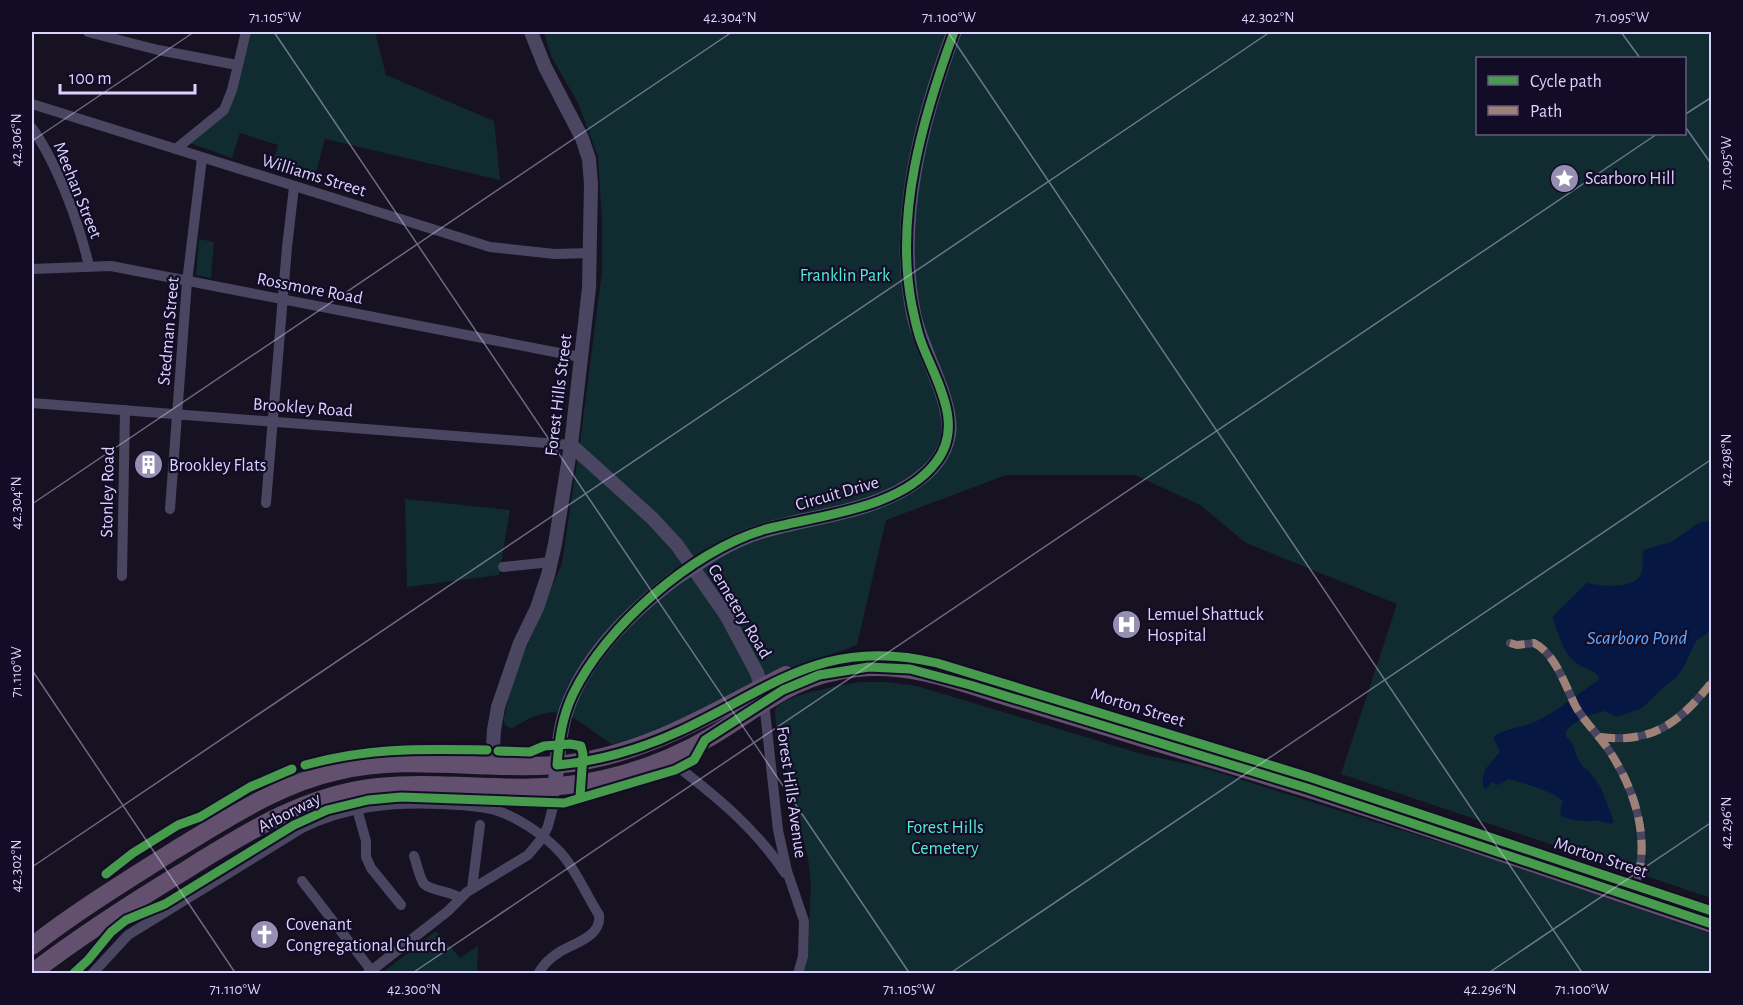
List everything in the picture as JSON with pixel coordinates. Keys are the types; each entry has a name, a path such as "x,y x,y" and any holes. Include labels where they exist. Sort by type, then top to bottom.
{"highway":[{"name":"Morton Street","path":"555,787 617,776 668,759 709,738 763,695 801,669 838,659 881,655 927,661 1309,777 1712,911"},
{"name":"Morton Street","path":"557,765 603,758 648,745 763,695 839,671 886,667 920,671 1307,788 1712,924"},
{"name":"Arborway","path":"32,946 89,905 252,804 290,786 321,775 353,767 383,764 557,765"},
{"name":"Arborway","path":"32,973 98,925 267,821 296,807 332,796 372,788 405,785 555,787"},
{"path":"157,888 163,874 159,861"}],"main road":[{"name":"Circuit Drive","path":"555,787 564,719 581,680 620,628 674,579 712,554 755,533 856,508 890,495 920,479 936,463 945,447 949,428 947,411 918,332 909,290 907,258 914,171 928,112 954,32"}],"street":[{"path":"88,32 132,37 158,50 237,65"},
{"path":"176,148 224,110 232,90 246,32"},
{"name":"Forest Hills Street","path":"492,765 498,706 520,643 537,608 551,562 571,445 588,300 591,253 589,159 582,138 545,67 531,32"},
{"name":"Williams Street","path":"32,104 490,247 555,254 591,253"},
{"name":"Meehan Street","path":"32,128 56,170 89,266"},
{"name":"Stedman Street","path":"171,508 187,282 202,158"},
{"path":"266,503 291,197 294,187"},
{"name":"Rossmore Road","path":"32,269 111,266 580,357"},
{"name":"Brookley Road","path":"32,403 571,445"},
{"name":"Stonley Road","path":"122,576 125,410"},
{"name":"Cemetery Road","path":"571,445 652,518 674,541 726,615 755,669 763,695"},
{"path":"503,567 551,562"},
{"path":"1510,643 1517,645 1533,643 1539,646 1557,668 1570,696 1587,723 1613,755 1632,794 1640,824 1641,869 1635,886"},
{"path":"1600,737 1627,739 1655,731 1679,717 1693,705 1712,682"},
{"name":"Forest Hills Avenue","path":"763,695 775,814 784,859 804,921 803,956 798,974"},
{"name":"Forest Hills Avenue","path":"668,759 719,798 740,818 768,849 792,886"},
{"path":"302,881 369,972 472,889 528,855 543,837 550,819 555,787"},
{"name":"Arborway","path":"96,972 119,942 137,929 302,828 329,816 357,808 411,803 473,805 510,816 543,837 563,855 599,915 600,921 592,934 557,953 538,974"},
{"path":"357,808 366,841 366,858 371,868 401,905"},
{"path":"472,889 480,825"},
{"path":"414,856 426,885 460,898"}],"green space":[{"path":"252,32 375,32 386,75 494,121 500,180 325,139 313,183 271,169 278,145 240,133 232,158 190,143 234,91"},
{"name":"Franklin Park","path":"544,32 1711,32 1711,898 1341,774 1397,604 1246,543 1200,505 1135,475 1006,475 886,520 857,645 773,676 677,727 615,746 577,720 556,712 530,718 513,728 507,727 504,717 514,677 562,563 602,271 598,157 579,105 551,56"},
{"path":"199,239 214,242 211,278 196,275"},
{"path":"405,499 510,510 499,575 407,587"},
{"name":"Forest Hills Cemetery","path":"860,682 887,682 917,686 1145,755 1198,766 1490,858 1711,934 1711,973 792,973 808,951 811,882 808,859 776,726 775,709 790,699 802,695"},
{"path":"436,931 460,958 478,946 477,973 382,973"}],"water":[{"name":"Scarboro Pond","path":"1708,521 1712,526 1711,630 1696,641 1675,679 1642,708 1620,716 1605,711 1594,714 1579,721 1566,731 1566,736 1573,745 1582,766 1589,771 1601,788 1614,822 1611,824 1597,820 1574,820 1561,816 1563,801 1551,793 1509,779 1498,785 1492,782 1488,788 1484,789 1484,772 1500,752 1494,739 1495,735 1547,716 1597,681 1599,677 1593,671 1575,662 1567,654 1553,620 1557,612 1587,583 1617,586 1632,583 1641,574 1643,550 1671,542 1699,523"}],"marked path":[{"path":"1510,643 1517,645 1534,643 1542,648 1559,671 1576,707 1608,748 1621,770 1639,818 1642,852 1635,886"},
{"path":"1600,737 1635,737 1664,727 1688,708 1712,682"}],"cycle path":[{"path":"954,32 922,132 909,202 907,237 907,272 916,325 940,388 948,418 948,433 944,448 936,462 920,478 901,491 880,501 832,515 763,530 736,540 680,573 653,595 628,618 587,669 566,711 557,765 605,757 650,743 680,731 802,670 831,661 863,656 898,656 937,663 1309,777 1712,911"},
{"path":"73,974 111,932 126,920 165,904 294,825 327,810 368,800 401,797 564,803 675,770 694,760 705,740 783,690 819,675 869,667 910,669 970,685 1307,788 1712,924"},
{"path":"498,751 530,752 544,746 570,744 581,746 583,754 580,797"},
{"path":"305,765 374,752 487,750"},
{"path":"106,874 133,853 178,825 200,817 250,787 292,769"}],"place":[{"name":"Scarboro Hill","path":"1564,178"},
{"name":"Brookley Flats","path":"148,465"},
{"name":"Lemuel Shattuck Hospital","path":"1126,624"},
{"name":"Covenant Congregational Church","path":"265,934"}]}
